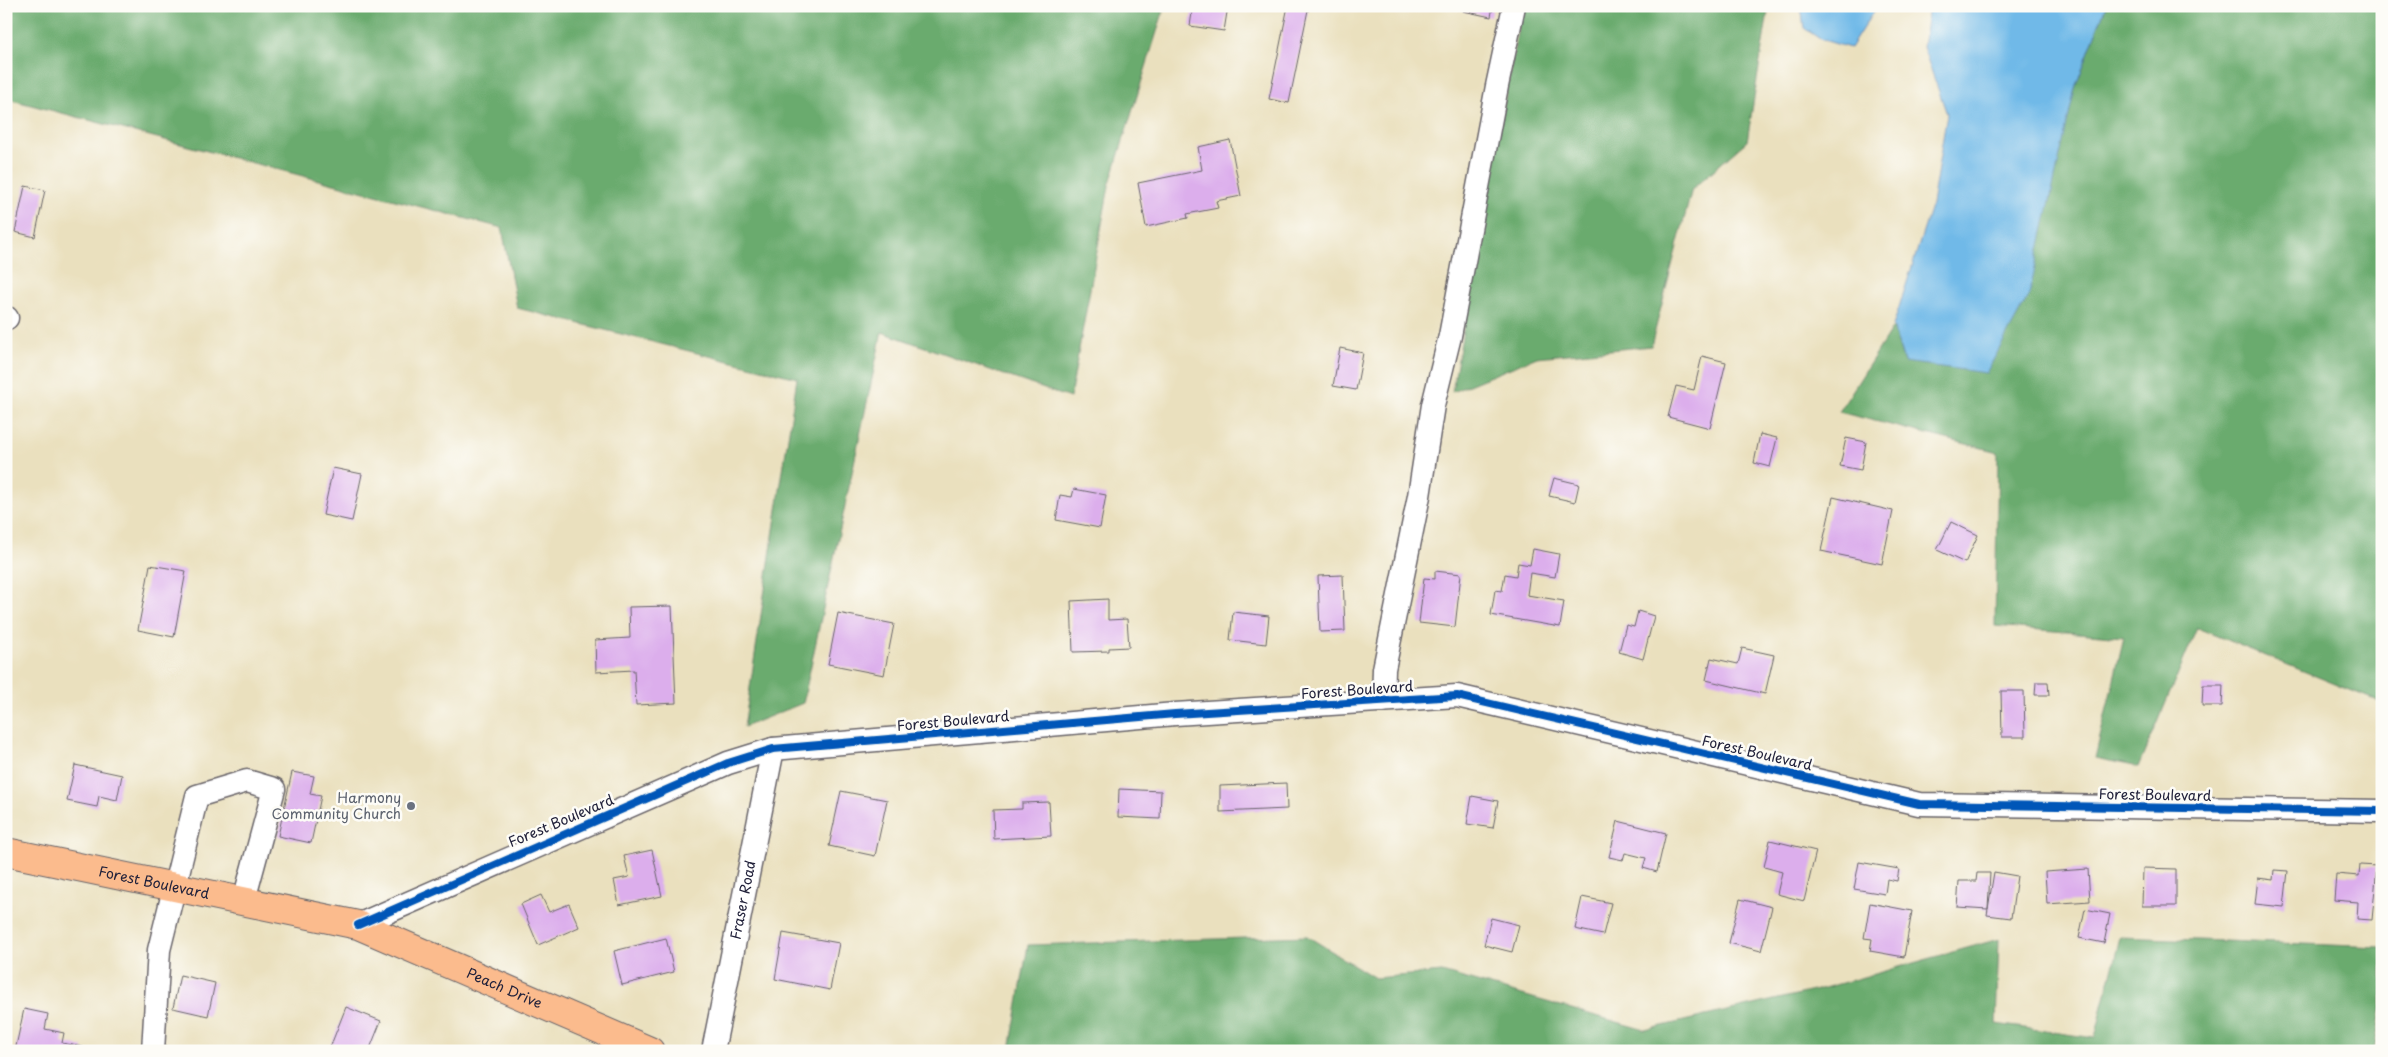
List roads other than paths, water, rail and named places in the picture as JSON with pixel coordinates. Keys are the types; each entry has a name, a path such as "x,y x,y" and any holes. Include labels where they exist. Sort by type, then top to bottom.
{"main road":[{"name":"Forest Boulevard","path":"6,852 174,885 358,925"},
{"name":"Peach Drive","path":"358,925 650,1051"}],"street":[{"path":"1383,701 1384,668 1419,496 1433,405 1450,336 1514,6"},
{"name":"Forest Boulevard","path":"358,925 728,762 773,749 1174,714 1457,696 1919,804 2382,811"},
{"name":"Fraser Road","path":"713,1051 773,749"},
{"path":"153,1051 160,950 174,885 197,796 246,781 274,789 244,900"}],"water":[{"path":"1801,6 1877,6 1850,48 1820,39 1804,28"},
{"path":"1929,6 2106,6 2075,88 2029,295 1986,373 1904,362 1893,326 1932,204 1947,114 1923,47"}],"place":[{"name":"Harmony Community Church","path":"411,806"}]}
